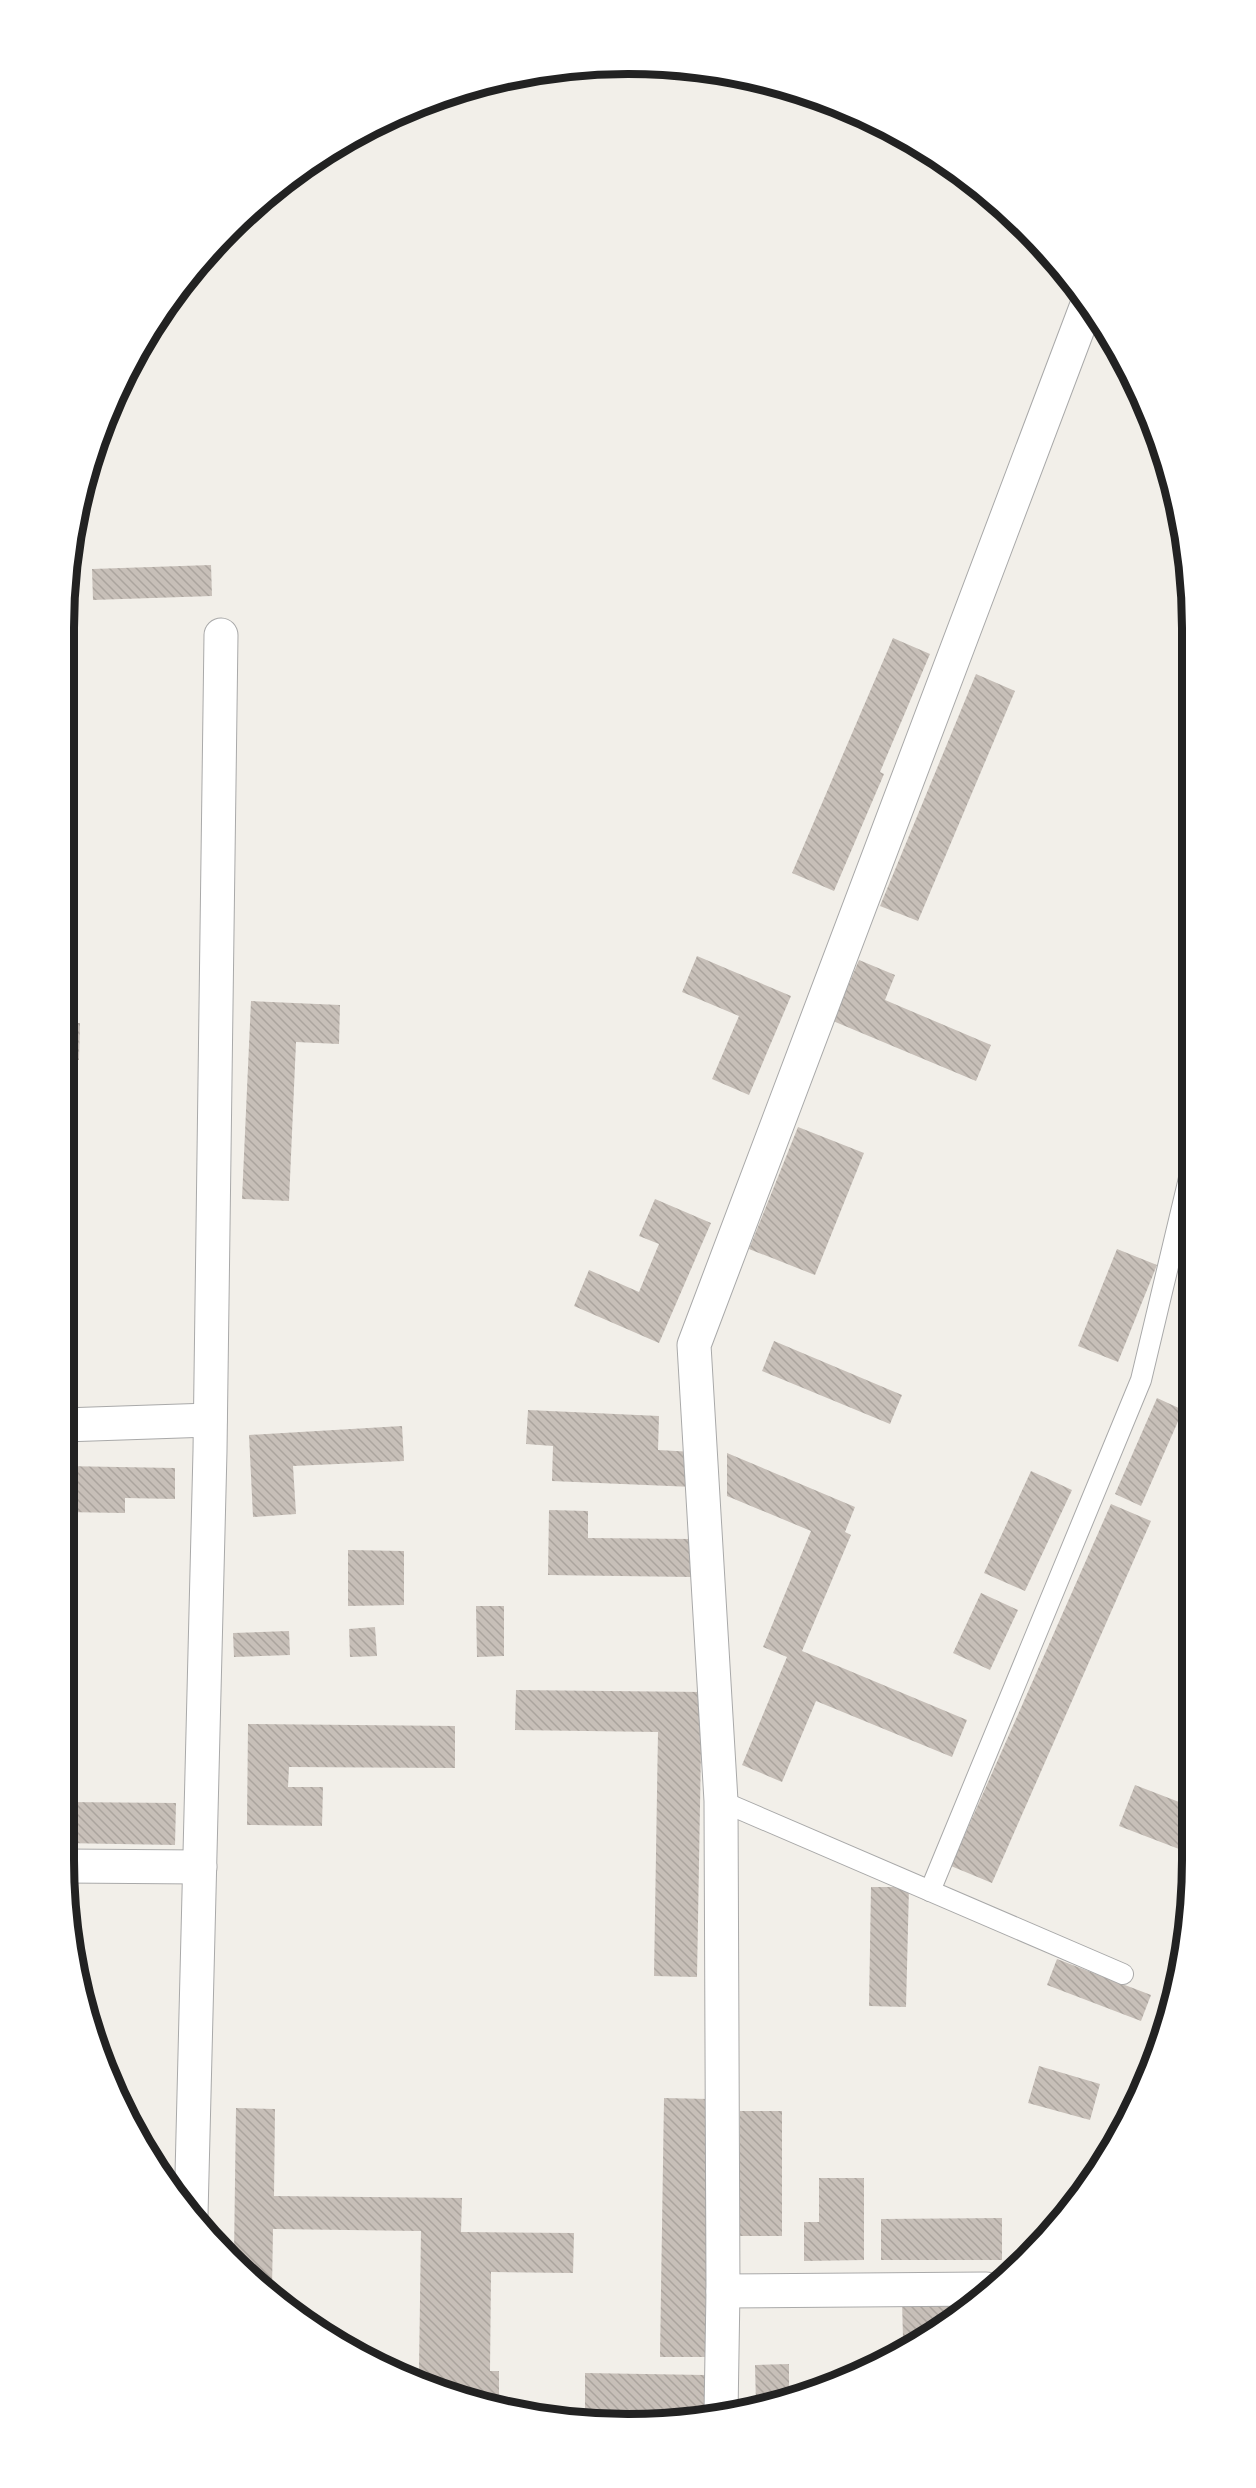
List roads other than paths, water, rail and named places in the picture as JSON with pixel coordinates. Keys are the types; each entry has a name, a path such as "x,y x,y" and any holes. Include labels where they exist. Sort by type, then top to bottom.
{"street":[{"path":"721,2406 722,1801 694,1345 1084,313"},
{"path":"191,2202 210,1420 220,635"},
{"path":"74,1425 210,1420"},
{"path":"74,1866 200,1867"},
{"path":"723,2290 979,2289"}],"lane":[{"path":"930,1891 1141,1380 1182,1208"},
{"path":"722,1801 1124,1974"}]}
